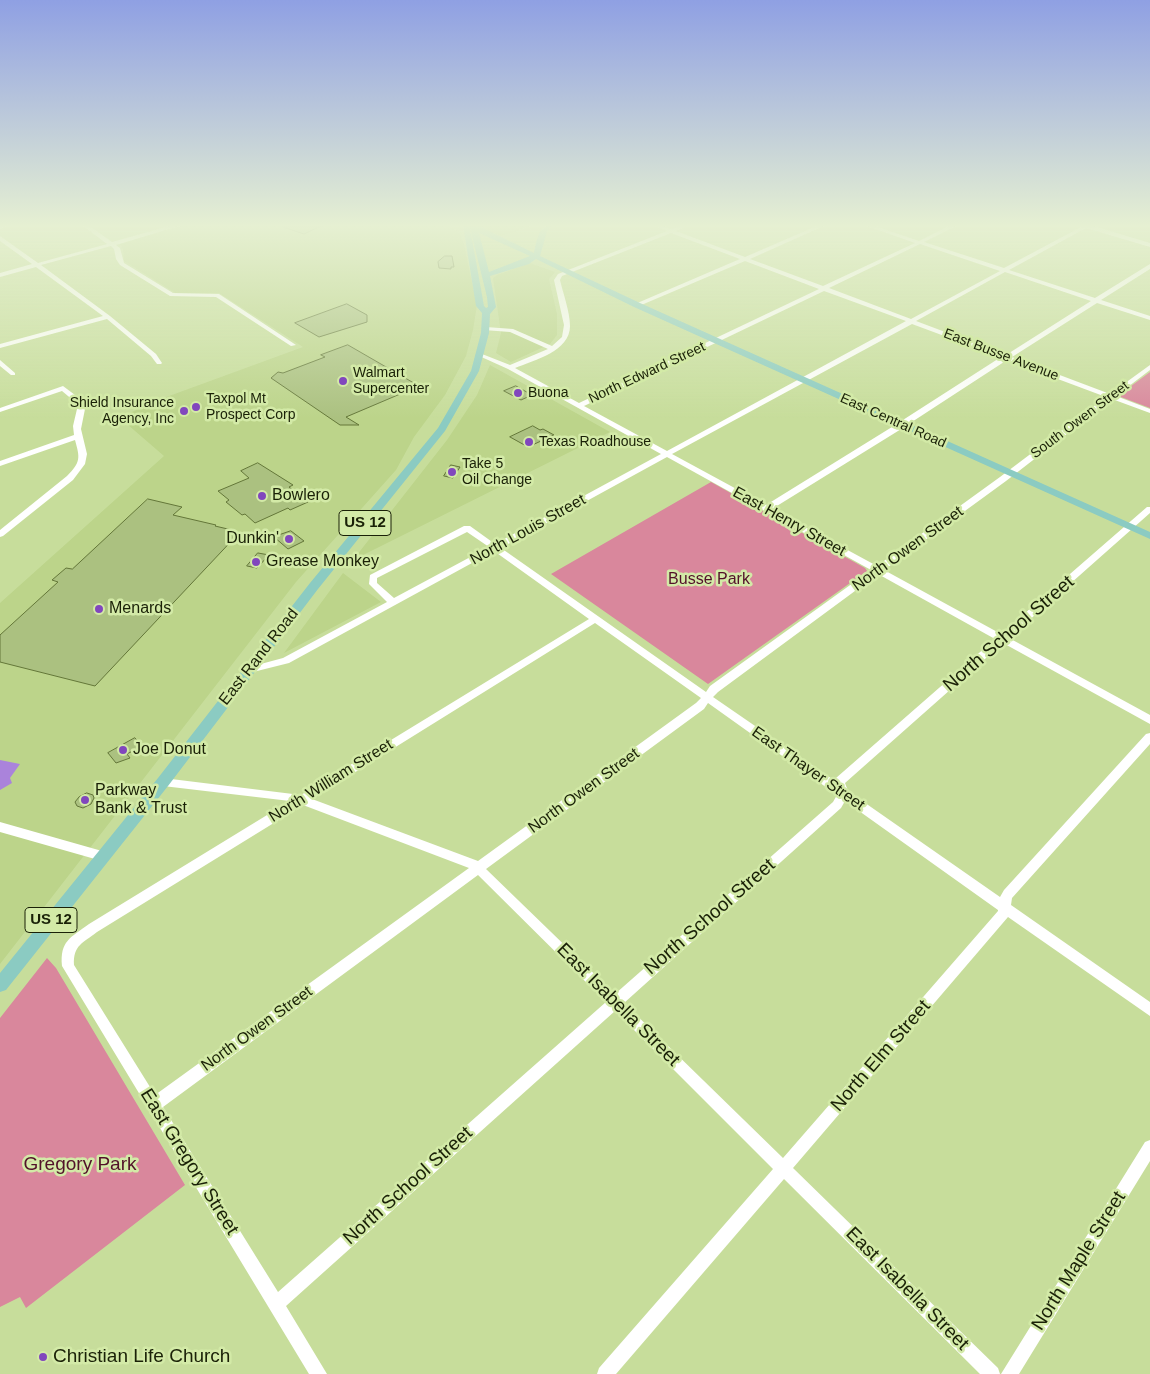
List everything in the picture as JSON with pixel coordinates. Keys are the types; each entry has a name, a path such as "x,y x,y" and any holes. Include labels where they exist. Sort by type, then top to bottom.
{"main road":[{"name":"East Rand Road","path":"0,985 442,429 475,371 480,356 486,329 486,313 480,306 478,289"},
{"name":"East Rand Road","path":"486,313 492,307 489,289"},
{"name":"East Central Road","path":"598,289 1150,536"}],"street":[{"path":"69,289 108,317 154,355 158,363"},
{"path":"163,289 172,295 217,295 293,345"},
{"path":"510,368 554,349 564,340 567,328 559,289"},
{"path":"637,306 676,289"},
{"name":"East Busse Avenue","path":"824,289 1150,411"},
{"name":"North Edward Street","path":"578,406 824,289"},
{"name":"North Louis Street","path":"249,670 286,661 973,289"},
{"path":"1062,289 1150,318"},
{"path":"766,509 1113,289"},
{"path":"0,346 108,317"},
{"path":"486,329 511,330 554,349"},
{"name":"East Henry Street","path":"480,356 492,359 510,368 1150,720"},
{"path":"0,362 14,374"},
{"name":"South Owen Street","path":"1010,473 1150,367"},
{"path":"0,410 63,388 75,398 80,409 77,428 85,457 80,468 0,534"},
{"path":"0,464 79,436"},
{"name":"North Owen Street","path":"154,1104 700,706 714,689 1010,473"},
{"name":"North School Street","path":"276,1304 837,806 844,794 840,787 840,781 1150,509"},
{"name":"East Thayer Street","path":"394,603 373,584 373,577 467,528 1150,1010"},
{"name":"North William Street","path":"70,948 94,928 594,618"},
{"name":"North Elm Street","path":"605,1374 1002,917 1006,909 1008,894 1150,737"},
{"name":"East Isabella Street","path":"163,782 282,795 302,799 472,863 992,1374"},
{"path":"0,827 102,856"},
{"name":"East Gregory Street","path":"70,948 66,957 68,966 319,1374"},
{"name":"North Maple Street","path":"1009,1374 1150,1147"}],"shaded area":[{"path":"169,289 474,289 477,305 466,356 445,395 414,437 396,470 296,582 0,964 0,603 164,456 120,418 150,403 303,347 219,293 177,294"},
{"path":"495,289 551,289 557,314 557,335 550,344 511,362 496,353 501,333"},
{"path":"490,365 610,432 353,560 447,440 477,395"},
{"path":"343,573 381,602 284,653"},
{"path":"0,760 20,764 10,778 12,783 0,790"}],"green space":[{"path":"1150,372 1150,408 1119,395"},
{"name":"Busse Park","path":"711,482 865,568 867,571 708,684 551,574"},
{"name":"Gregory Park","path":"47,958 56,968 185,1185 26,1308 20,1297 0,1307 0,1018"}],"building":[{"path":"347,304 367,315 367,322 319,337 295,323"},
{"name":"Walmart Supercenter","path":"348,345 419,386 346,417 359,425 340,425 271,378 278,372 283,373 325,357 321,355"},
{"name":"Buona","path":"516,386 532,395 521,400 504,391"},
{"name":"Texas Roadhouse","path":"533,426 554,435 528,447 510,437"},
{"name":"Bowlero","path":"258,463 293,485 289,487 308,502 290,510 288,508 255,523 245,514 242,515 226,502 229,500 218,491 249,478 241,471"},
{"name":"Take 5 Oil Change","path":"451,465 460,467 453,478 444,476"},
{"name":"Menards","path":"148,499 182,507 173,515 216,525 238,534 95,686 0,662 0,635 58,582 52,580 66,568 72,569"},
{"name":"Dunkin'","path":"291,531 304,541 288,549 274,537"},
{"name":"Grease Monkey","path":"258,553 269,555 257,568 247,566"},
{"name":"Joe Donut","path":"135,738 140,744 136,746 138,748 127,754 130,758 116,763 108,753"},
{"name":"Parkway Bank & Trust","path":"87,793 93,795 94,798 91,804 83,808 77,806 75,802 79,797"}],"place":[{"name":"Walmart Supercenter","path":"343,381"},
{"name":"Buona","path":"518,393"},
{"name":"Taxpol Mt Prospect Corp","path":"196,407"},
{"name":"Shield Insurance Agency, Inc","path":"184,411"},
{"name":"Texas Roadhouse","path":"529,442"},
{"name":"Take 5 Oil Change","path":"452,472"},
{"name":"Bowlero","path":"262,496"},
{"name":"Dunkin'","path":"289,539"},
{"name":"Grease Monkey","path":"256,562"},
{"name":"Menards","path":"99,609"},
{"name":"Joe Donut","path":"123,750"},
{"name":"Parkway Bank & Trust","path":"85,800"},
{"name":"Christian Life Church","path":"43,1357"}]}
